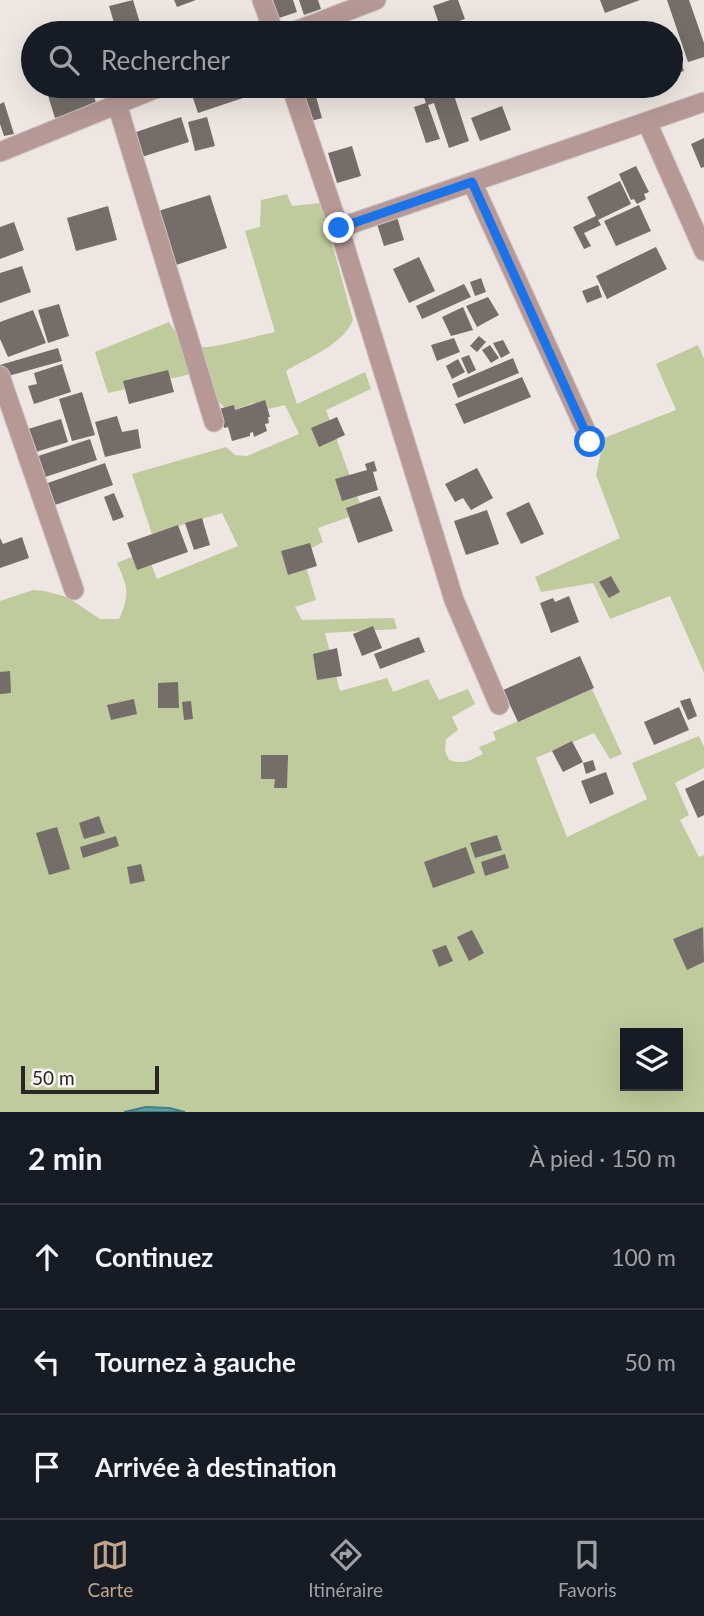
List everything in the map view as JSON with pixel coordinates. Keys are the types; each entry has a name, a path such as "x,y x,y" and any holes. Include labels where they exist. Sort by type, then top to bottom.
{"street":[{"path":"262,0 270,21"},
{"path":"321,21 376,0"},
{"path":"0,152 132,98"},
{"path":"295,98 339,228 454,600 499,705"},
{"path":"339,228 704,102"},
{"path":"117,104 214,422"},
{"path":"647,122 704,251"},
{"path":"472,182 590,442"},
{"path":"0,376 75,590"}],"green space":[{"path":"287,194 292,206 321,203 353,320 333,344 286,371 297,404 365,372 371,389 326,410 363,512 318,528 323,542 302,553 316,600 295,607 302,620 394,618 397,629 325,633 340,691 387,678 393,692 428,679 439,700 468,689 475,704 452,717 458,730 446,739 445,751 449,760 462,762 483,754 479,747 496,740 493,732 592,689 622,754 610,759 594,733 536,758 567,837 647,799 632,763 699,736 704,747 704,768 675,783 689,815 680,820 699,857 704,855 704,1112 185,1112 146,1107 124,1112 0,1112 0,601 33,590 44,591 67,597 100,619 119,619 125,604 126,591 117,563 146,551 157,579 238,546 222,513 152,534 132,474 226,447 235,455 247,456 299,434 285,405 259,411 253,403 229,412 217,400 204,371 108,393 95,352 169,322 183,339 204,347 275,332 245,231 260,227 261,200"},
{"path":"698,345 704,359 704,673 670,596 610,619 593,583 541,592 535,577 620,538 596,475 604,438 676,410 656,364"}],"water":[{"path":"146,1107 169,1108 185,1112 124,1112"}],"building":[{"path":"133,0 139,21 113,21 109,6"},
{"path":"174,0 196,0 177,7"},
{"path":"257,0 293,0 297,12 263,21"},
{"path":"299,0 318,0 321,9 304,15"},
{"path":"458,0 465,19 438,21 433,6"},
{"path":"600,0 640,0 605,13"},
{"path":"667,0 689,0 704,43 704,57 688,62 683,47 683,21 674,21"},
{"path":"49,98 95,98 97,106 55,118"},
{"path":"193,98 243,98 198,113"},
{"path":"289,98 316,98 322,118 296,125"},
{"path":"424,98 455,98 469,141 449,148 434,103 428,105 440,139 426,143 414,107 426,103"},
{"path":"4,102 14,134 4,136 0,124 0,104"},
{"path":"502,106 511,130 480,141 471,118"},
{"path":"181,117 189,142 129,161 121,137"},
{"path":"207,117 215,146 195,151 188,122"},
{"path":"704,138 704,167 701,168 691,144"},
{"path":"352,146 361,176 337,183 328,153"},
{"path":"636,166 649,192 644,194 646,199 637,204 634,199 631,200 619,174"},
{"path":"620,181 631,204 598,220 601,225 584,233 591,246 584,249 573,227 596,216 587,197"},
{"path":"210,195 227,248 173,266 155,212"},
{"path":"639,205 651,231 616,246 604,221"},
{"path":"108,206 117,240 76,251 67,218"},
{"path":"397,217 404,240 384,246 377,224"},
{"path":"14,222 24,250 0,259 0,227"},
{"path":"656,247 667,269 607,299 596,276"},
{"path":"419,257 435,291 409,303 393,269"},
{"path":"22,266 31,292 0,303 0,273"},
{"path":"481,278 486,292 475,296 470,282"},
{"path":"464,284 471,297 422,319 416,306"},
{"path":"598,285 602,297 587,303 582,291"},
{"path":"488,297 499,315 477,327 466,306"},
{"path":"59,304 69,336 48,343 38,310"},
{"path":"463,307 473,330 451,336 442,317"},
{"path":"33,310 46,343 8,357 0,339 0,322"},
{"path":"479,336 486,342 477,352 470,346"},
{"path":"454,338 460,352 437,361 431,345"},
{"path":"503,340 510,353 501,358 493,343"},
{"path":"490,345 499,358 491,363 482,350"},
{"path":"58,348 62,361 1,378 0,365"},
{"path":"469,355 476,370 468,374 461,358"},
{"path":"513,358 519,373 458,398 452,384"},
{"path":"458,359 465,372 452,379 446,366"},
{"path":"62,364 71,392 34,404 28,386 37,384 34,373"},
{"path":"168,370 174,392 129,404 123,381"},
{"path":"522,377 531,397 464,424 455,404"},
{"path":"82,392 95,435 72,441 59,399"},
{"path":"265,400 270,417 269,423 265,424 267,431 254,437 253,432 250,436 232,441 228,427 224,428 219,409 234,405 235,410"},
{"path":"117,416 122,432 138,429 141,448 105,457 95,422"},
{"path":"337,417 345,435 319,447 311,428"},
{"path":"61,419 68,442 36,452 28,429"},
{"path":"90,439 97,460 33,481 26,460"},
{"path":"374,461 377,471 373,472 378,490 342,501 335,479 367,470 365,464"},
{"path":"105,463 113,485 49,507 42,485"},
{"path":"477,468 493,498 471,510 463,498 455,502 445,484"},
{"path":"114,493 124,517 113,521 104,497"},
{"path":"380,496 393,531 358,543 346,508"},
{"path":"529,502 544,534 521,544 506,513"},
{"path":"487,510 499,544 466,555 454,521"},
{"path":"202,518 210,545 194,550 185,523"},
{"path":"178,525 188,552 137,570 127,543"},
{"path":"22,537 29,558 0,568 0,538 3,544"},
{"path":"310,543 317,566 288,575 281,551"},
{"path":"611,576 620,592 609,598 599,582"},
{"path":"569,596 579,622 551,633 540,603 553,598 555,602"},
{"path":"373,626 382,648 362,656 353,634"},
{"path":"419,637 425,652 380,669 374,654"},
{"path":"337,648 342,676 317,680 313,654"},
{"path":"580,656 594,688 518,722 503,690"},
{"path":"10,671 11,693 0,694 0,672"},
{"path":"178,682 179,708 158,708 158,683"},
{"path":"690,698 697,716 688,720 680,701"},
{"path":"134,699 137,714 111,720 107,705"},
{"path":"191,701 193,719 184,720 182,702"},
{"path":"679,707 689,730 654,745 644,722"},
{"path":"572,741 583,762 563,772 552,751"},
{"path":"261,755 288,755 287,788 274,788 275,779 261,779"},
{"path":"593,760 596,770 586,774 583,763"},
{"path":"606,772 614,794 590,804 581,781"},
{"path":"704,780 704,815 698,818 685,789"},
{"path":"99,816 105,833 84,839 79,823"},
{"path":"57,827 70,869 49,875 36,833"},
{"path":"497,835 502,850 475,858 470,843"},
{"path":"116,836 119,846 83,858 80,847"},
{"path":"466,847 475,873 433,888 424,862"},
{"path":"505,854 509,868 485,876 481,862"},
{"path":"141,864 145,881 130,884 127,867"},
{"path":"703,927 704,962 687,970 673,939"},
{"path":"472,930 484,953 469,961 457,937"},
{"path":"446,945 453,961 439,967 432,950"}],"route":[{"path":"339,228 472,182 590,442"}]}
